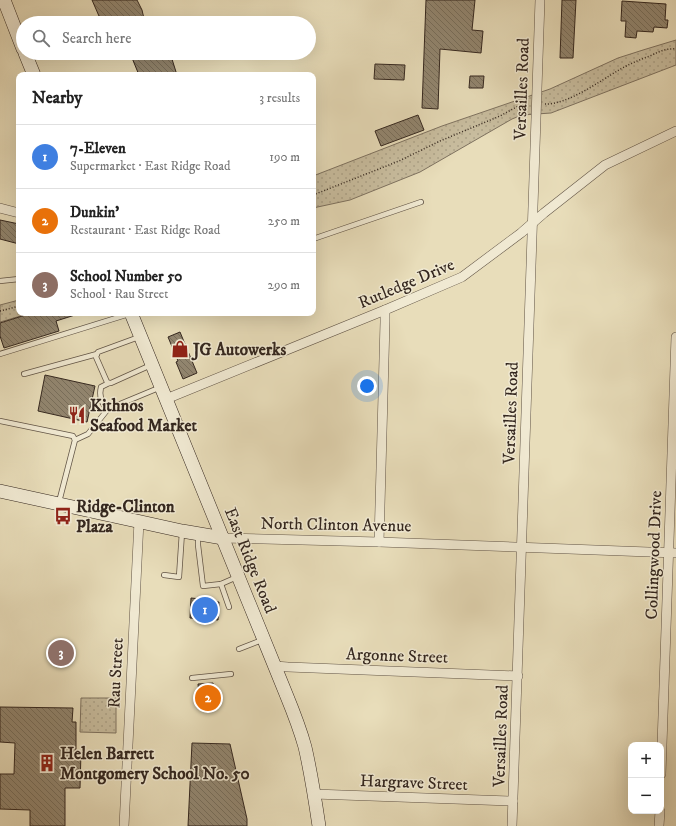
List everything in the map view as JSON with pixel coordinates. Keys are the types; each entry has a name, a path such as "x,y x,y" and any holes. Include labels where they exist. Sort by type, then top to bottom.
{"main road":[{"path":"4,0 16,31"},
{"path":"28,60 33,72"},
{"name":"East Ridge Road","path":"132,316 297,721 305,746 319,826"},
{"name":"North Clinton Avenue","path":"0,491 182,531 223,538"}],"street":[{"name":"Versailles Road","path":"512,826 540,0"},
{"name":"Rutledge Drive","path":"163,393 385,310 462,277 605,165 676,131"},
{"path":"0,208 16,212"},
{"path":"379,542 385,310"},
{"name":"Collingwood Drive","path":"663,742 672,552 676,338"},
{"name":"Rau Street","path":"124,826 139,521"},
{"name":"North Clinton Avenue","path":"223,538 672,552"},
{"name":"Argonne Street","path":"275,666 518,676"},
{"name":"Hargrave Street","path":"314,794 513,801"},
{"path":"659,826 660,814"}],"lane":[{"path":"316,238 421,202"},
{"path":"0,281 16,279"},
{"path":"0,354 121,316"},
{"path":"24,374 97,354 98,352 140,336"},
{"path":"97,354 96,357 107,382 109,383"},
{"path":"108,408 104,406 99,393 101,387 152,365"},
{"path":"75,440 88,434 108,408 163,393"},
{"path":"0,421 73,436 75,440"},
{"path":"59,505 75,440"},
{"path":"164,576 179,577 182,531"},
{"path":"198,534 203,586 221,584 238,577"},
{"path":"221,584 229,607"},
{"path":"239,649 264,639"},
{"path":"192,678 232,674"}],"path":[{"path":"316,194 399,161"},
{"path":"0,311 16,307"}],"shaded area":[{"path":"676,40 676,65 551,113 522,115 512,119 420,172 350,200 316,207 316,175 442,126 550,89 618,58"},
{"path":"16,301 16,316 21,316 0,322 0,305"},
{"path":"81,698 116,698 116,733 80,732"}],"building":[{"path":"92,0 137,0 143,16 99,16"},
{"path":"426,0 475,0 472,30 483,31 481,53 440,49 438,109 422,108"},
{"path":"562,0 576,0 573,58 560,58"},
{"path":"622,1 666,4 665,20 668,20 667,28 654,27 653,32 637,31 636,38 625,37 626,21 621,21"},
{"path":"133,60 172,60 176,72 138,72"},
{"path":"375,64 405,65 404,80 374,79"},
{"path":"470,76 484,76 483,88 469,88"},
{"path":"418,115 424,130 381,146 375,131"},
{"path":"0,220 16,223 16,243 0,239"},
{"path":"22,316 72,316 56,321 59,331 4,348 0,336 0,323"},
{"name":"JG Autowerks","path":"180,332 197,373 183,379 176,362 178,361 168,337"},
{"path":"45,375 95,386 87,422 38,411"},
{"path":"191,598 201,599 201,601 219,602 218,620 190,618"},
{"path":"213,683 214,689 217,689 219,706 200,708 198,684"},
{"name":"Helen Barrett Montgomery School No. 50","path":"0,707 73,708 72,722 76,722 76,752 81,752 80,788 65,788 65,826 30,826 30,810 0,809 0,774 14,774 15,743 0,742"},
{"path":"192,743 230,744 247,819 247,826 188,826"}],"place":[{"name":"JG Autowerks","path":"180,349"},
{"name":"Kithnos Seafood Market","path":"77,415"},
{"name":"Ridge-Clinton Plaza","path":"63,516"},
{"name":"7-Eleven","path":"205,610"},
{"name":"School Number 50","path":"61,653"},
{"name":"Dunkin'","path":"208,698"},
{"name":"Helen Barrett Montgomery School No. 50","path":"47,763"}]}
